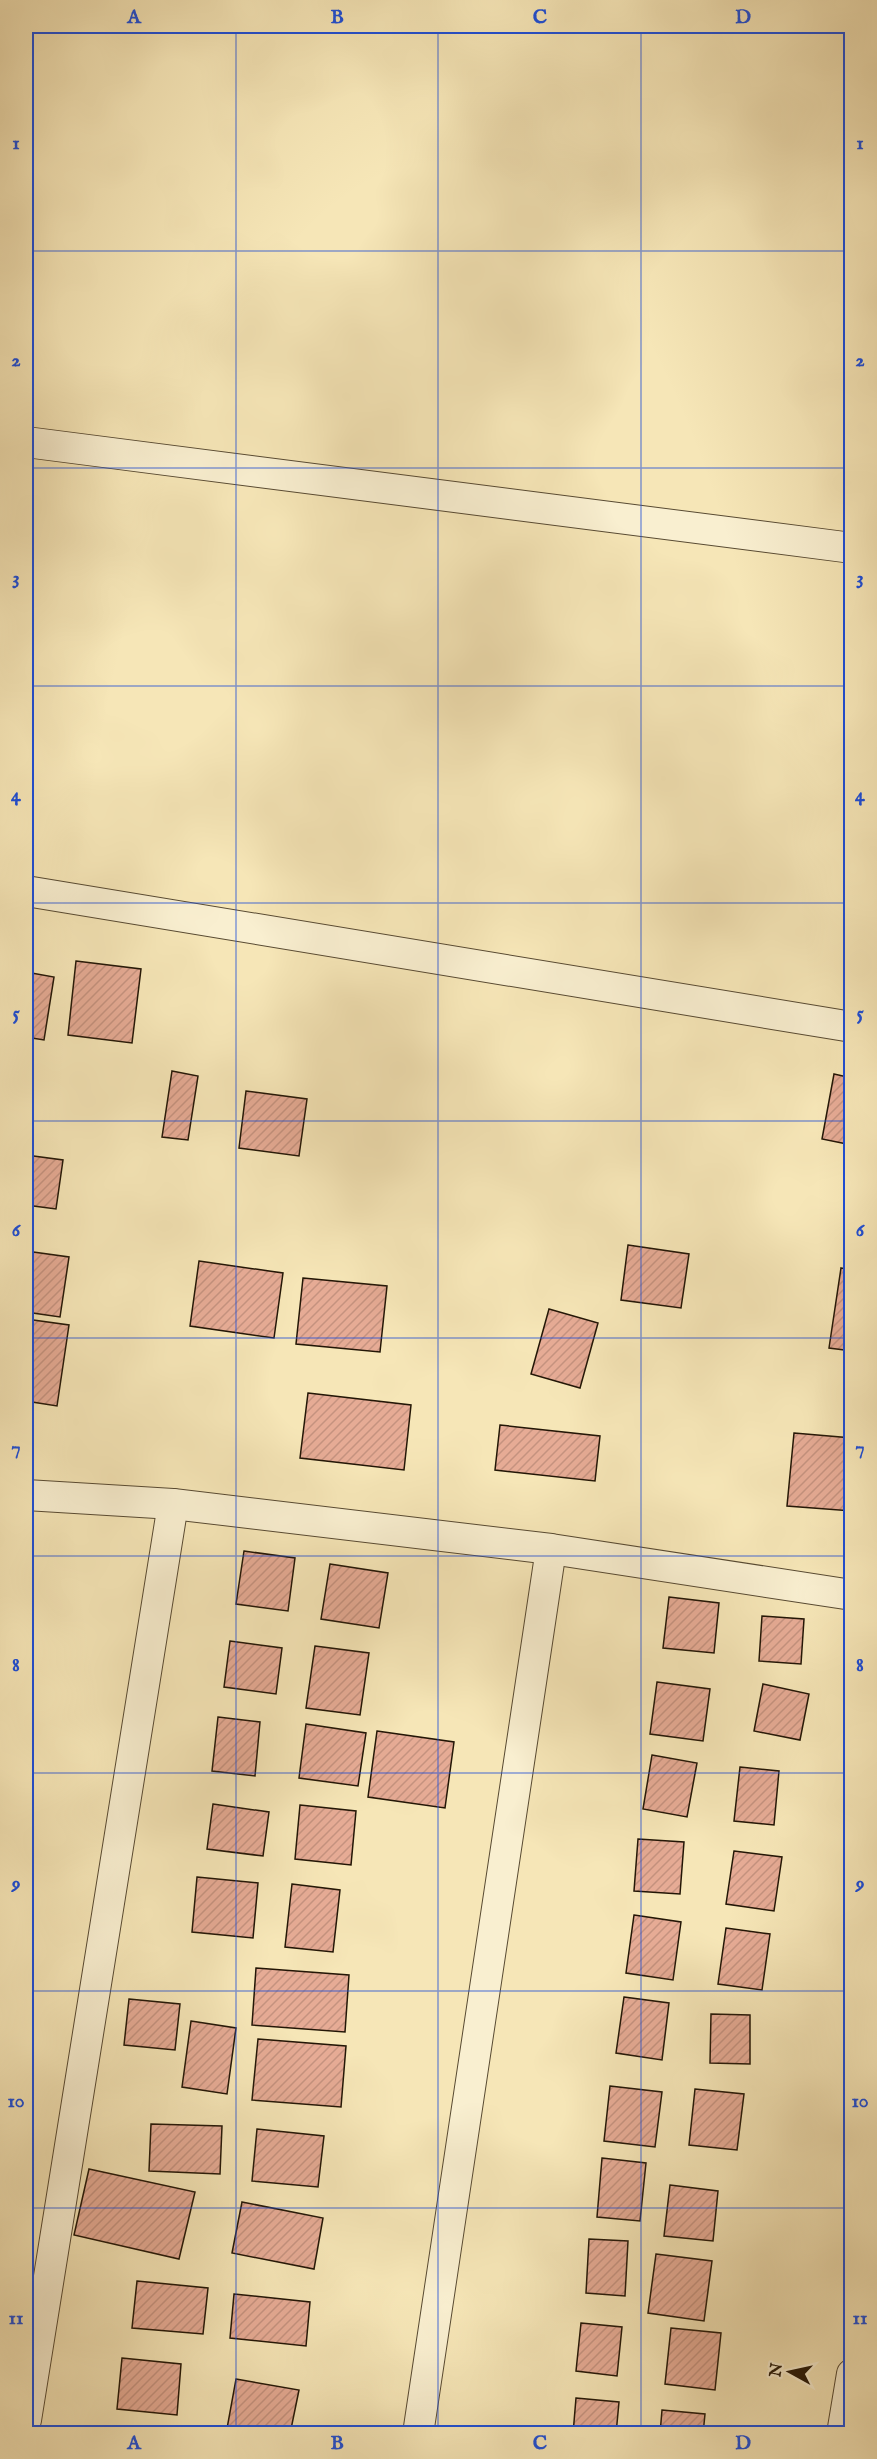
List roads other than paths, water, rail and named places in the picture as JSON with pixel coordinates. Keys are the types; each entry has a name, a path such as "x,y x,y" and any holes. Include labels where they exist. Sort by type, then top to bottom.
{"street":[{"path":"26,442 852,548"},
{"path":"26,891 852,1027"},
{"path":"26,1495 173,1504 551,1549 852,1595"},
{"path":"26,2420 173,1504"},
{"path":"418,2433 551,1549"},
{"path":"842,2433 852,2374"}]}
